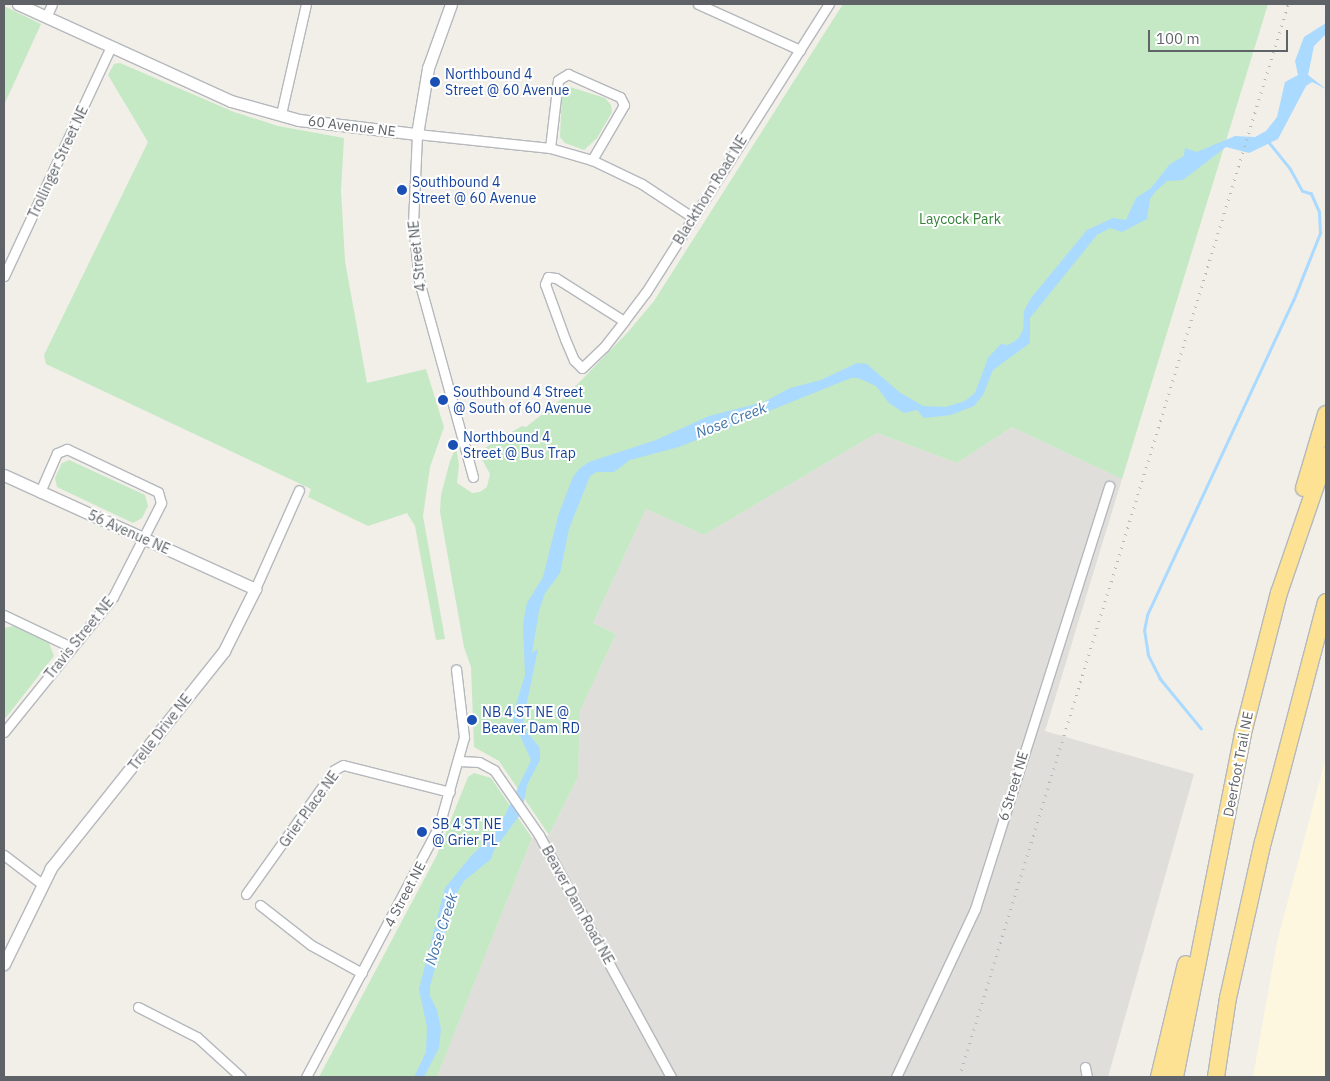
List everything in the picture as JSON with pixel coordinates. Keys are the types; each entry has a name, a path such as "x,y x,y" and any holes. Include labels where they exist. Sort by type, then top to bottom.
{"highway":[{"path":"1308,507 1304,489 1326,414"},
{"name":"Deerfoot Trail NE","path":"1175,1077 1243,732 1279,593 1326,456"},
{"path":"1216,1077 1228,998 1276,790 1326,602"},
{"path":"1276,790 1287,770 1326,632"},
{"path":"1159,1077 1171,1018 1232,795"}],"street":[{"name":"60 Avenue NE","path":"18,4 231,101 281,114 351,128 550,148 592,160 642,184 692,217"},
{"path":"46,17 52,4"},
{"path":"281,114 306,4"},
{"name":"4 Street NE","path":"450,4 428,68 417,134 413,223 420,288 473,477"},
{"path":"698,4 800,50"},
{"name":"Blackthorn Road NE","path":"624,321 556,278 548,277 545,284 565,339 574,360 582,368 604,347 624,321 829,4"},
{"name":"Trollinger Street NE","path":"4,276 111,47"},
{"path":"550,148 558,80 568,74 620,98 624,105 592,160"},
{"name":"Travis Street NE","path":"4,732 113,597 145,539 161,503 158,492 67,449 57,452 40,492"},
{"name":"56 Avenue NE","path":"4,475 255,589"},
{"name":"6 Street NE","path":"896,1077 975,909 1109,486"},
{"name":"Trelle Drive NE","path":"4,964 51,868 224,651 255,589 299,490"},
{"path":"4,615 71,647"},
{"name":"4 Street NE","path":"306,1077 425,855 450,792 459,761 465,723 456,669"},
{"name":"Beaver Dam Road NE","path":"459,761 486,764 501,780 539,835 672,1077"},
{"name":"Grier Place NE","path":"246,894 334,770 344,765 450,792"},
{"path":"4,855 42,884"},
{"path":"260,906 311,945 362,973"},
{"path":"138,1007 197,1038 240,1077"},
{"path":"1085,1067 1086,1077"}],"shaded area":[{"path":"1012,427 1122,479 1045,731 1194,774 1108,1077 437,1077 532,838 549,835 578,777 580,711 616,634 593,623 646,509 704,535 877,433 957,463"},
{"path":"1326,757 1326,1077 1253,1077 1277,942"}],"green space":[{"name":"Laycock Park","path":"843,4 1268,4 1122,479 1012,427 957,463 877,433 704,535 646,509 593,623 616,634 580,711 578,777 549,835 499,761 474,747 471,667 464,647 440,512 441,495 450,461 456,447 459,465 457,483 472,493 480,492 487,487 490,474 478,452 522,426 526,427 568,394 628,332 654,301"},
{"path":"4,6 41,24 4,105"},
{"path":"120,63 234,112 278,126 344,138 341,191 345,261 367,383 426,369 444,427 430,467 423,516 445,639 436,640 415,526 407,513 368,526 308,497 311,489 46,364 44,355 148,142 108,75 114,64"},
{"path":"570,87 605,98 611,105 612,112 597,138 584,150 565,143 560,137 562,95"},
{"path":"69,460 145,495 148,506 142,518 133,523 57,487 55,478 62,463"},
{"path":"14,626 49,643 54,656 4,720 4,628"},
{"path":"474,773 491,778 532,838 437,1077 319,1077 436,857 468,777"}],"water":[{"name":"Nose Creek","path":"1326,23 1326,34 1314,46 1308,75 1326,89 1312,82 1306,86 1278,139 1249,153 1226,147 1183,180 1167,181 1150,199 1147,219 1122,232 1110,228 1097,235 1030,318 1030,343 993,370 983,395 974,406 951,415 924,418 917,410 904,413 889,403 876,386 858,378 851,378 679,447 630,460 614,472 597,472 590,476 569,529 560,573 545,593 539,611 532,653 538,649 522,726 540,748 540,760 527,785 522,812 494,850 491,859 464,881 457,892 430,986 430,996 437,1010 441,1029 439,1048 424,1077 414,1077 426,1052 427,1027 419,989 445,888 471,856 498,830 531,760 512,718 525,675 523,624 527,603 543,577 559,513 573,477 579,469 589,462 656,440 709,416 764,402 790,388 821,380 857,363 867,364 899,392 923,406 946,407 965,401 975,393 988,358 1001,344 1008,345 1018,339 1023,330 1024,311 1031,298 1087,230 1113,218 1126,220 1136,198 1151,188 1170,164 1184,156 1185,148 1197,152 1235,136 1255,137 1266,131 1277,117 1285,82 1298,75 1295,61 1304,37"}],"waterway":[{"path":"1201,729 1160,679 1148,655 1144,631 1147,615 1293,301 1320,233 1319,212 1311,194 1302,191 1290,169 1267,141"}],"railway":[{"path":"959,1077 1288,4"}],"place":[{"name":"Northbound 4 Street @ 60 Avenue","path":"435,82"},
{"name":"Southbound 4 Street @ 60 Avenue","path":"402,190"},
{"name":"Southbound 4 Street @ South of 60 Avenue","path":"443,400"},
{"name":"Northbound 4 Street @ Bus Trap","path":"453,445"},
{"name":"NB 4 ST NE @ Beaver Dam RD","path":"472,720"},
{"name":"SB 4 ST NE @ Grier PL","path":"422,832"}]}
